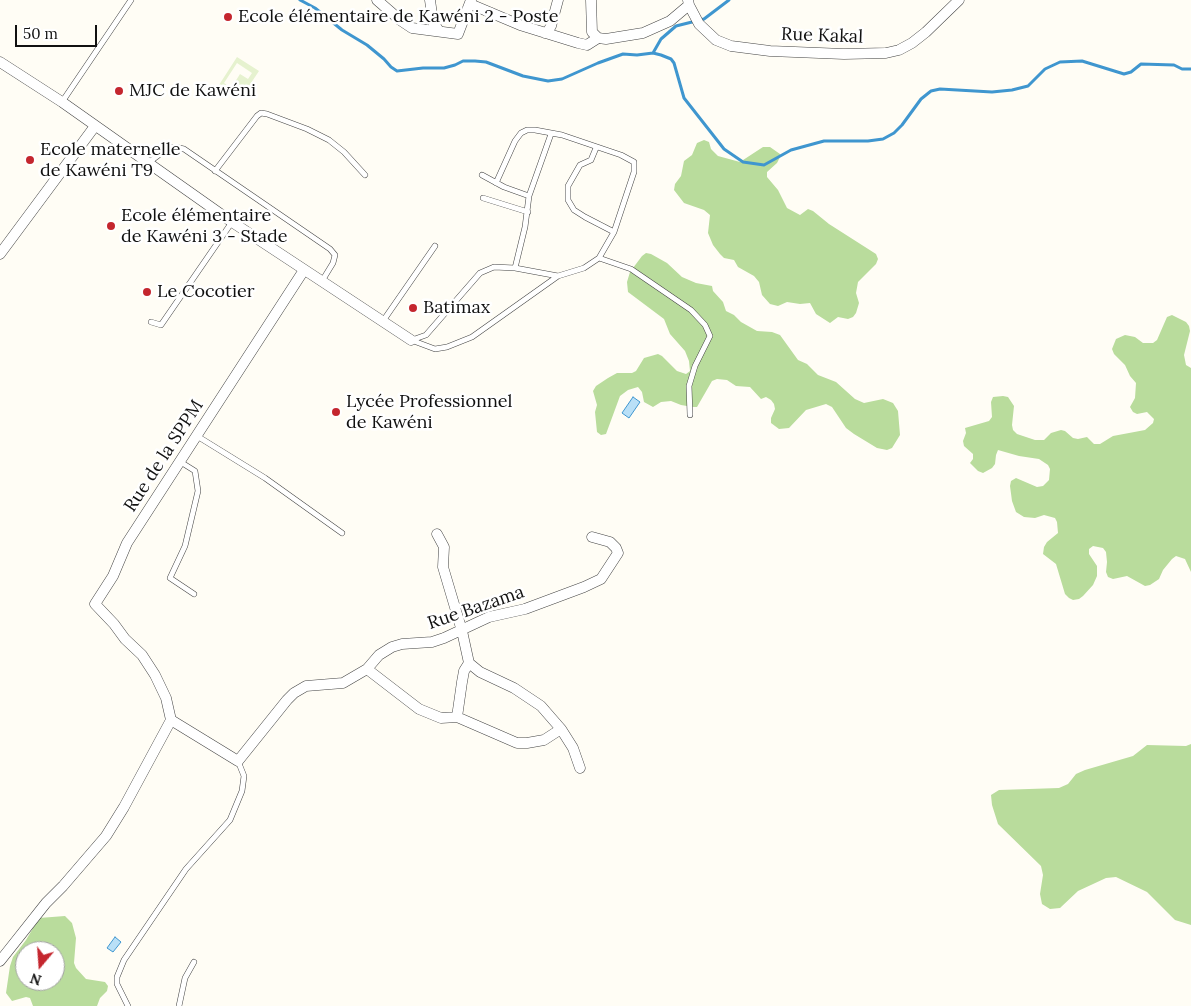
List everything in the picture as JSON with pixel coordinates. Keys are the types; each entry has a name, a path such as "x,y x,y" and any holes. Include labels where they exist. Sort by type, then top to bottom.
{"street":[{"path":"377,0 412,28 458,34 471,2 520,25 544,33 587,45 598,38"},
{"path":"430,0 433,22 439,31"},
{"path":"544,33 548,31 558,0"},
{"path":"591,0 592,32 598,38 606,39 643,33 670,21 689,2"},
{"name":"Rue Kakal","path":"689,2 696,20 716,40 730,46 750,49 844,54 886,53 899,50 926,32 959,0"},
{"path":"0,62 62,102 232,222 411,340"},
{"path":"0,254 95,126"},
{"name":"Rue de la SPPM","path":"171,720 166,698 142,656 95,604 113,576 127,543 304,270"},
{"path":"437,534 444,547 443,567 462,631 469,663 463,676 457,717"},
{"name":"Rue Bazama","path":"238,761 294,693 306,686 343,683 367,669 379,655 392,647 402,644 432,642 462,631 489,618 525,609 601,579 618,553 610,542 592,537"},
{"path":"469,663 480,672 514,688 541,706 561,729 573,748 580,768"},
{"path":"367,669 419,709 441,718 457,717 517,743 544,740 561,729"},
{"path":"0,961 46,903 106,836 171,720 238,761"}],"lane":[{"path":"62,102 131,0"},
{"path":"215,171 261,113 307,129 329,140 344,152 365,175"},
{"path":"411,340 435,349 447,347 472,338 558,276 584,268 600,258 614,232 634,172 634,162 621,155 562,135 527,130 521,133 515,141 496,183"},
{"path":"515,268 528,212 529,196 551,134"},
{"path":"148,163 168,148 184,149 330,249 335,255 333,263 321,281"},
{"path":"596,148 591,160 580,165 568,186 568,200 574,210 614,232"},
{"path":"482,176 529,196"},
{"path":"483,198 528,212"},
{"path":"150,322 161,325 232,222"},
{"path":"382,321 435,246"},
{"path":"600,258 631,269 691,310 705,325 710,336 695,366 690,386 690,415"},
{"path":"411,340 426,335 480,273 494,267 515,268 558,276"},
{"path":"196,435 265,478 342,533"},
{"path":"179,461 195,472 198,491 184,546 170,578 194,594"},
{"path":"128,1006 117,984 117,976 124,960 186,869 230,820 242,791 244,776 238,761"},
{"path":"180,1006 185,978 194,962"}],"green space":[{"path":"237,57 259,71 241,98 219,85","holes":["237,63 252,73 248,79 240,74 235,82 243,87 239,93 224,83"]},
{"path":"704,140 709,142 711,149 718,156 740,162 763,147 770,147 780,154 780,157 777,163 767,172 767,177 778,190 787,208 800,215 808,209 813,211 829,224 876,254 878,259 876,264 858,282 856,293 859,303 853,317 848,319 838,317 830,323 816,314 810,303 787,302 778,306 770,304 762,295 759,282 754,276 738,267 734,260 724,258 720,254 713,245 708,233 710,215 704,210 684,203 674,190 675,184 681,176 684,161 692,155 697,143"},
{"path":"646,253 667,263 682,277 696,283 712,286 713,291 723,302 726,311 757,331 772,332 780,335 798,360 807,364 818,375 836,382 855,399 864,403 883,399 893,403 898,411 900,435 892,448 887,450 877,448 854,434 846,428 832,407 826,404 806,410 789,428 779,429 771,423 775,409 771,400 766,397 761,399 750,387 736,386 727,380 717,379 712,381 697,407 681,405 671,401 661,402 653,407 644,402 642,392 638,387 628,390 620,396 606,434 601,435 597,432 595,412 597,405 593,391 596,386 608,378 617,373 632,373 636,371 644,358 658,354 677,371 686,374 690,371 685,351 670,334 664,319 628,292 627,282 630,272"},
{"path":"1172,315 1186,322 1190,331 1184,355 1186,365 1191,368 1191,572 1185,559 1176,556 1163,570 1159,579 1150,585 1145,586 1127,576 1113,579 1108,577 1106,572 1106,552 1103,548 1093,546 1089,549 1089,554 1097,566 1097,576 1093,585 1083,596 1073,600 1065,594 1056,564 1043,554 1047,542 1058,533 1055,518 1044,515 1035,518 1024,517 1016,512 1012,501 1011,481 1016,478 1037,487 1043,486 1049,480 1050,469 1048,465 1039,459 998,450 995,464 992,468 983,473 978,471 970,463 973,459 973,454 964,446 965,428 989,421 992,417 991,402 993,397 1003,396 1008,397 1014,406 1013,430 1017,434 1035,440 1044,440 1051,433 1061,430 1073,438 1087,437 1094,444 1100,444 1113,436 1145,430 1153,423 1154,419 1147,412 1137,414 1133,412 1130,407 1135,398 1136,383 1112,349 1116,339 1125,335 1135,337 1143,343 1153,343 1157,340 1167,317"},
{"path":"1191,744 1191,925 1175,920 1147,892 1116,877 1106,878 1078,891 1060,908 1050,909 1042,904 1040,894 1043,875 1041,866 998,824 991,795 999,790 1059,788 1068,784 1076,774 1133,756 1147,745 1186,746"},
{"path":"65,916 72,923 76,938 74,963 76,968 86,979 105,982 108,986 107,991 100,998 97,1006 33,1006 30,998 26,997 12,1001 6,993 10,966 15,954 15,991 65,991 65,941 26,940 39,918"}],"water":[{"path":"633,397 640,402 629,418 622,413"},
{"path":"115,937 121,942 113,952 107,948"}],"waterway":[{"path":"300,0 315,8 342,30 367,45 397,71 444,68 463,61 475,61 486,62 523,76 548,81 562,79 623,54 653,53 661,55 671,59 674,63 684,98 724,149 743,162 764,165 791,150 824,141 883,139 894,133 921,99 931,91 940,89 992,92 1012,90 1028,86 1045,69 1060,62 1082,61 1124,74 1131,72 1141,64 1174,65 1182,69 1191,69"},
{"path":"653,53 661,39 676,26 704,19 729,0"}],"place":[{"name":"Ecole élémentaire de Kawéni 2 - Poste","path":"228,17"},
{"name":"MJC de Kawéni","path":"119,91"},
{"name":"Ecole maternelle de Kawéni T9","path":"30,160"},
{"name":"Ecole élémentaire de Kawéni 3 - Stade","path":"111,226"},
{"name":"Le Cocotier","path":"147,292"},
{"name":"Batimax","path":"413,308"},
{"name":"Lycée Professionnel de Kawéni","path":"336,412"}]}
